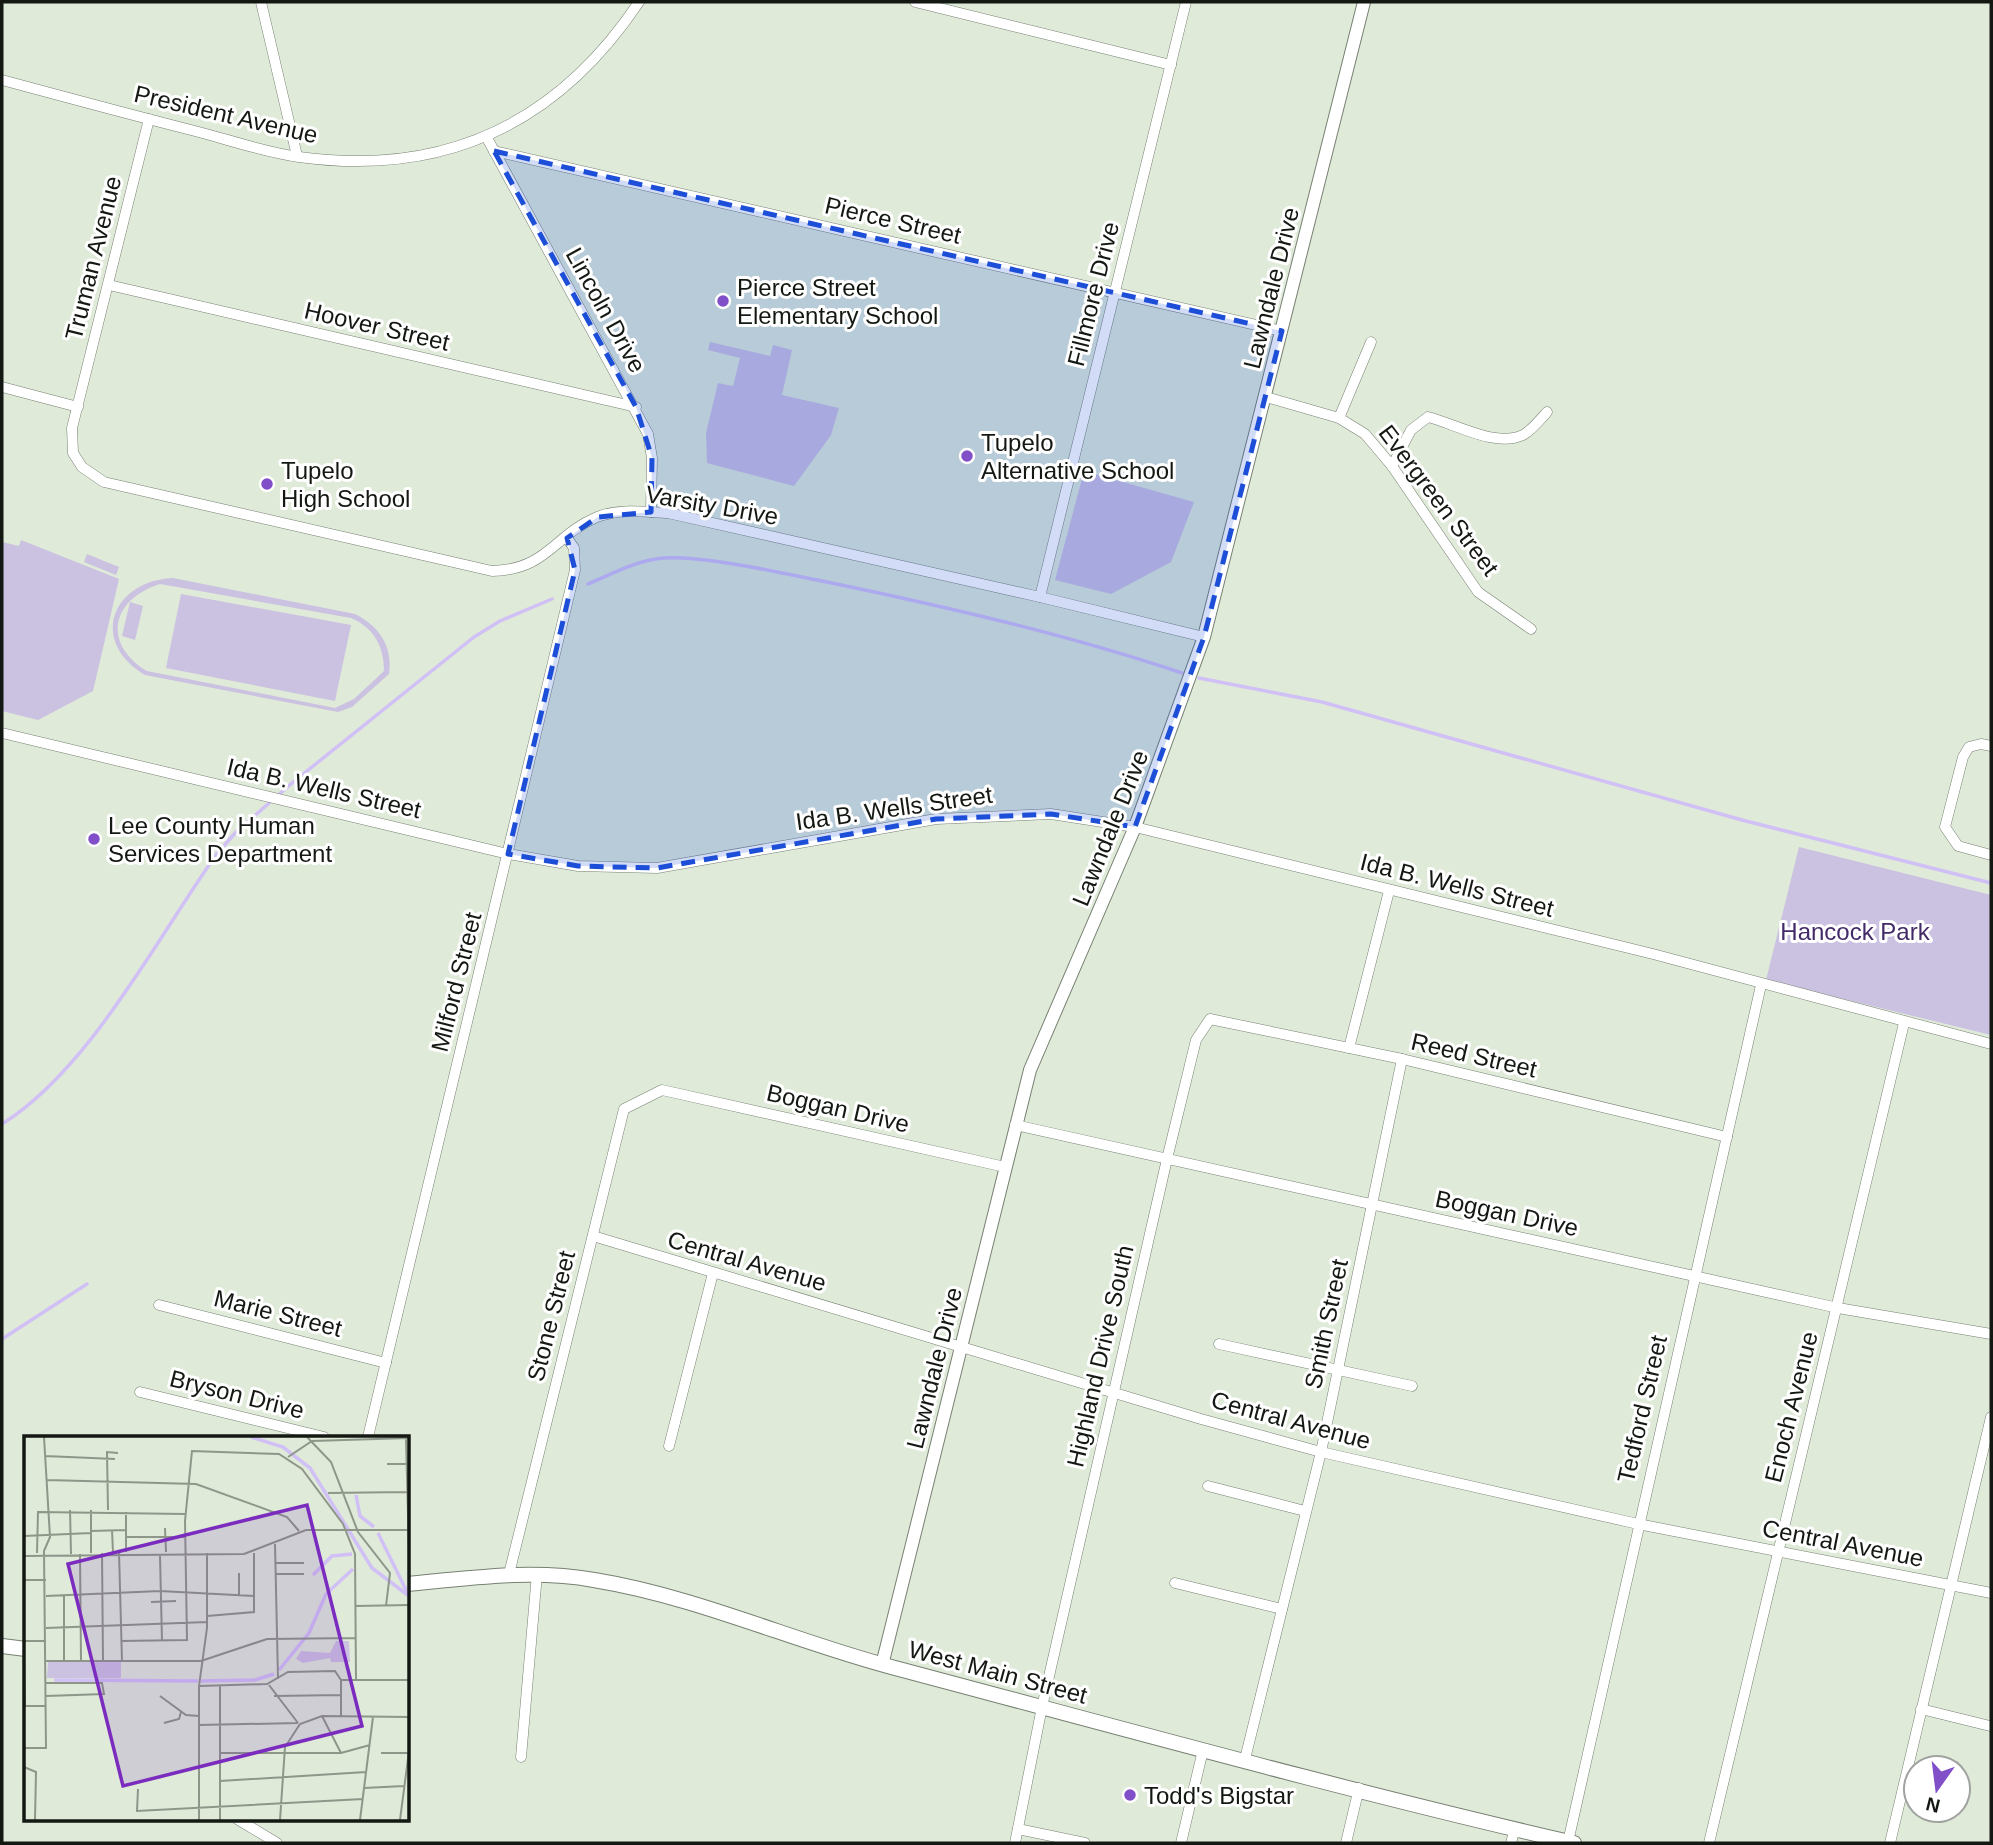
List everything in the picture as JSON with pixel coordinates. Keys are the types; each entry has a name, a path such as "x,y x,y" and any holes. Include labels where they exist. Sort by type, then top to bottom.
{"main road":[{"name":"West Main Street","path":"410,1584 509,1574 537,1574 592,1579 653,1592 882,1665 1571,1843"},
{"path":"2,1646 24,1649"}],"street":[{"path":"261,2 297,156"},
{"name":"President Avenue","path":"2,80 297,156 349,162 420,156 487,138 528,115 577,77 613,41 639,2"},
{"path":"915,2 1171,65"},
{"name":"Fillmore Drive","path":"1040,597 1186,2"},
{"name":"Lawndale Drive","path":"882,1665 1030,1070 1135,827 1204,637 1364,2"},
{"name":"Truman Avenue","path":"78,407 149,119"},
{"name":"Lincoln Drive","path":"487,138 636,407 648,434 652,457 651,512"},
{"name":"Pierce Street","path":"494,151 1282,331"},
{"name":"Hoover Street","path":"109,285 636,407"},
{"path":"1339,418 1371,342"},
{"path":"2,387 78,407"},
{"name":"Evergreen Street","path":"1266,397 1339,418 1365,434 1392,466 1478,592 1531,629"},
{"name":"Varsity Drive","path":"78,407 71,440 73,453 82,467 104,482 477,570 506,571 522,568 538,561 598,517 616,512 651,512 708,521 1204,637"},
{"path":"1392,466 1411,430 1428,417 1495,439 1526,434 1547,412"},
{"name":"Milford Street","path":"368,1436 575,570 574,548 568,538"},
{"name":"Ida B. Wells Street","path":"2,733 508,854 578,866 657,868 936,819 1051,814 1135,827 1653,954 1761,985 1991,1044"},
{"path":"1991,746 1981,744 1969,747 1963,757 1945,827 1958,846 1991,855"},
{"path":"1349,1048 1389,891"},
{"name":"Tedford Street","path":"1571,1843 1638,1524 1761,985"},
{"name":"Reed Street","path":"1210,1019 1402,1059 1727,1138"},
{"name":"Highland Drive South","path":"1015,1843 1042,1707 1167,1159 1196,1040 1210,1019"},
{"name":"Enoch Avenue","path":"1709,1843 1776,1552 1838,1308 1904,1023"},
{"name":"Smith Street","path":"1245,1759 1321,1451 1402,1059"},
{"name":"Boggan Drive","path":"662,1090 1004,1167"},
{"name":"Stone Street","path":"509,1574 624,1110 662,1090"},
{"name":"Boggan Drive","path":"1015,1125 1838,1308 1991,1334"},
{"name":"Central Avenue","path":"593,1236 1321,1451 1638,1524 1991,1593"},
{"path":"669,1446 713,1273"},
{"name":"Marie Street","path":"159,1305 386,1363"},
{"path":"1219,1345 1412,1386"},
{"name":"Bryson Drive","path":"140,1392 320,1436"},
{"path":"1890,1843 1991,1417"},
{"path":"1208,1486 1306,1511"},
{"path":"521,1757 537,1574"},
{"path":"1175,1583 1282,1609"},
{"path":"1921,1709 1990,1726"},
{"path":"1181,1843 1203,1749"},
{"path":"1346,1843 1359,1788"},
{"path":"239,1820 277,1843"},
{"path":"1511,1843 1515,1828"},
{"path":"1018,1829 1085,1843"}],"highlighted area":[{"path":"494,151 1282,331 1204,637 1135,827 1051,814 936,819 657,868 578,866 508,854 575,570 567,538 598,517 651,512 652,458 636,407"}],"green space":[{"path":"710,342 770,356 773,345 792,350 782,395 839,408 831,435 794,486 707,463 706,433 718,383 733,386 740,358 708,350"},
{"path":"1084,471 1194,502 1171,562 1111,594 1055,580"},
{"path":"21,540 119,579 93,691 38,720 2,711 2,542 19,546"},
{"path":"87,554 119,567 116,575 84,562"},
{"path":"173,578 355,614 371,624 382,638 389,654 389,674 352,707 338,712 145,675 128,661 117,646 113,631 115,615 122,601 135,590 152,582","holes":["160,584 351,618 366,627 376,639 380,646 384,671 354,699 335,708 147,671 132,660 118,635 118,623 131,600"]},
{"path":"181,594 351,625 335,701 166,668"},
{"path":"130,602 143,606 135,640 122,636"},
{"name":"Hancock Park","path":"1799,847 1991,895 1991,1035 1766,980"}],"waterway":[{"path":"588,584 654,559 682,558 723,562 961,611 1094,646 1182,673"},
{"path":"2,1124 34,1100 92,1038 216,855 236,832 292,783 474,637 500,621 552,599"},
{"path":"1199,678 1322,702 1742,820 1991,883"},
{"path":"2,1339 87,1284"}],"place":[{"name":"Pierce Street Elementary School","path":"723,301"},
{"name":"Tupelo Alternative School","path":"967,456"},
{"name":"Tupelo High School","path":"267,484"},
{"name":"Lee County Human Services Department","path":"94,839"},
{"name":"Todd's Bigstar","path":"1130,1795"}]}
